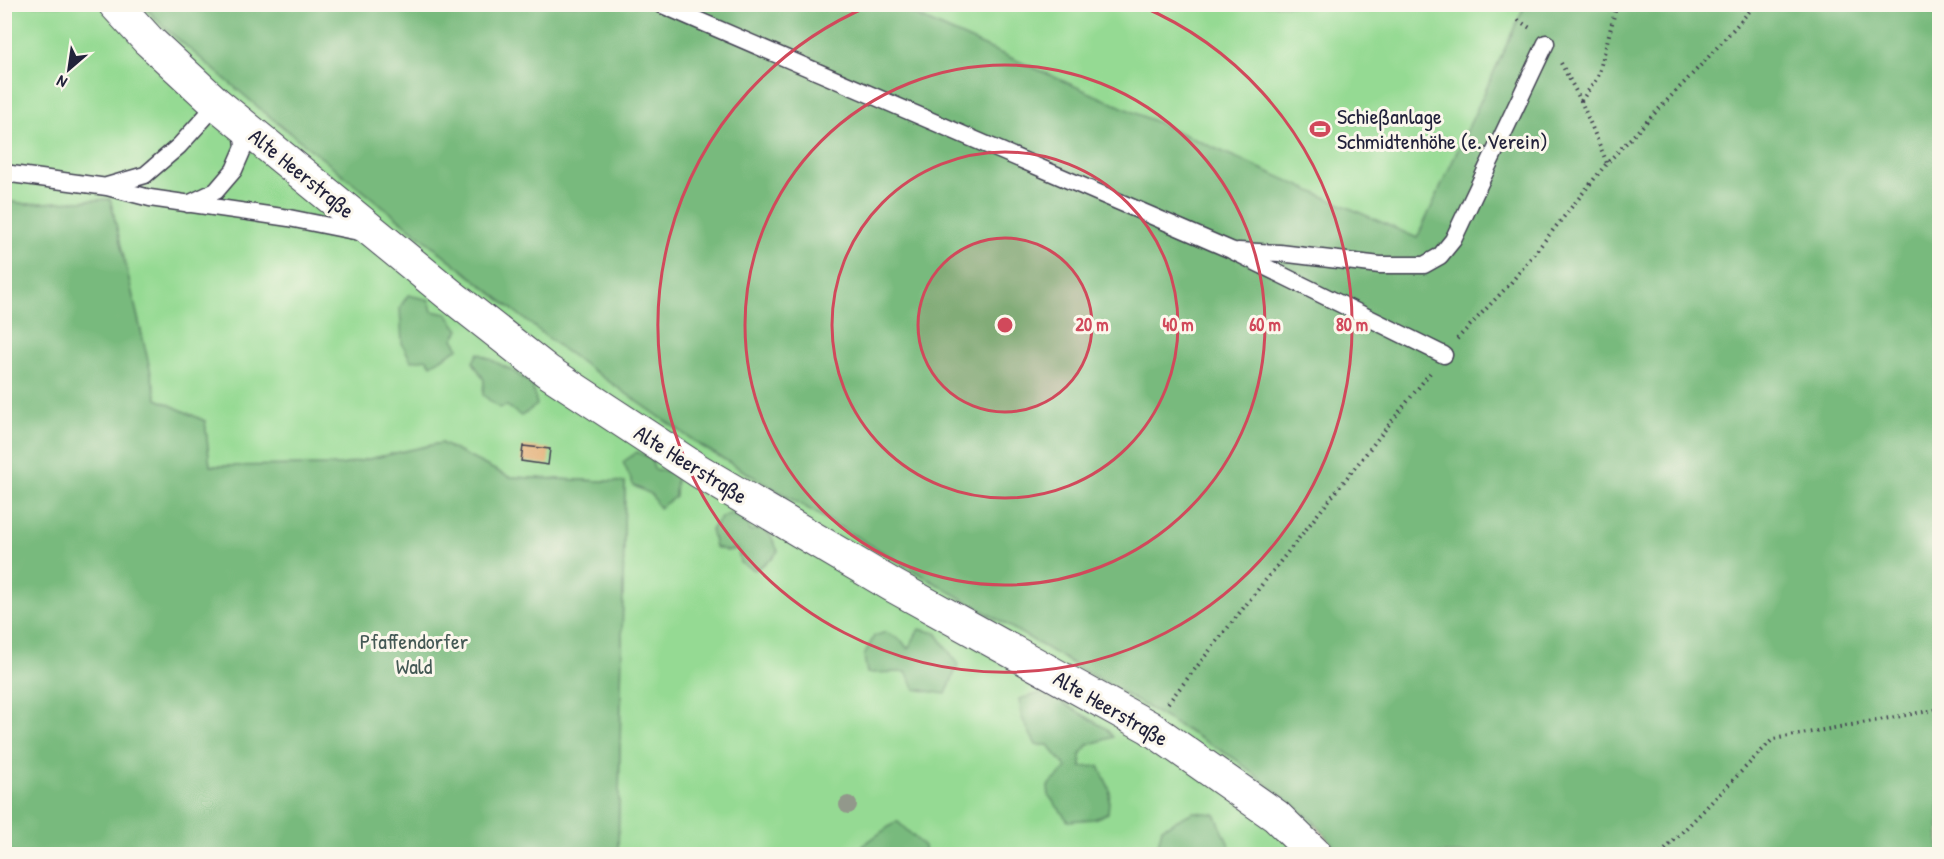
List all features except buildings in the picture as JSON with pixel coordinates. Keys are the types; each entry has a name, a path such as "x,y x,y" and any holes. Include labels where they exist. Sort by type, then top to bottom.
{"street":[{"name":"Alte Heerstraße","path":"115,4 148,40 217,104 547,371 670,452 892,585 1149,727 1276,816 1315,855"}],"lane":[{"path":"660,4 1231,250 1444,355"},
{"path":"1231,250 1280,253 1380,265 1424,265 1440,256 1453,240 1546,43"},
{"path":"107,186 145,175 179,146 217,104"},
{"path":"188,204 216,191 234,170 244,147 242,124"},
{"path":"4,173 107,186 150,198 289,218 377,235"}],"path":[{"path":"1607,163 1581,101 1598,77 1617,4"},
{"path":"1149,727 1444,355 1509,285 1607,163 1756,4"},
{"path":"1661,855 1773,739 1940,709"}],"green space":[{"path":"5,5 143,5 165,28 264,112 561,348 703,447 1234,758 1313,821 1323,854 618,854 625,482 509,477 441,443 342,465 210,466 205,421 157,399 110,199 27,204 5,201"},
{"path":"143,5 892,5 1417,238 1525,5 1939,5 1939,854 1340,854 1313,821 1234,758 703,447 561,348 264,112 165,28"},
{"name":"Schießanlage Schmidtenhöhe (e. Verein)","path":"892,5 1525,5 1418,239"},
{"name":"Pfaffendorfer Wald","path":"110,199 157,399 205,421 210,466 342,465 441,443 509,477 625,482 618,854 5,854 5,201 27,204"},
{"path":"408,295 429,300 432,311 447,314 459,330 453,339 459,348 431,365 427,359 411,361 402,343 400,307"},
{"path":"478,353 513,371 532,385 537,405 521,416 507,406 499,408 483,395 484,380 473,362"},
{"path":"637,452 651,458 654,469 672,472 676,477 675,497 659,508 651,494 634,486 623,462"},
{"path":"735,512 748,520 749,531 762,529 771,536 778,551 772,559 755,570 740,563 738,549 727,551 715,547 711,529 722,517"},
{"path":"919,629 936,633 958,664 946,694 915,689 906,672 867,673 864,656 874,636 886,632 902,641 908,649"},
{"path":"1045,692 1107,729 1113,737 1087,745 1081,755 1081,767 1099,766 1110,790 1108,813 1094,819 1068,821 1049,796 1048,786 1067,768 1048,745 1036,745 1022,718 1019,699"},
{"path":"1193,812 1215,814 1233,854 1156,854 1162,828"},
{"path":"897,821 924,846 925,854 861,854 862,846"}],"place":[{"name":"Schießanlage Schmidtenhöhe (e. Verein)","path":"1320,129"}]}
